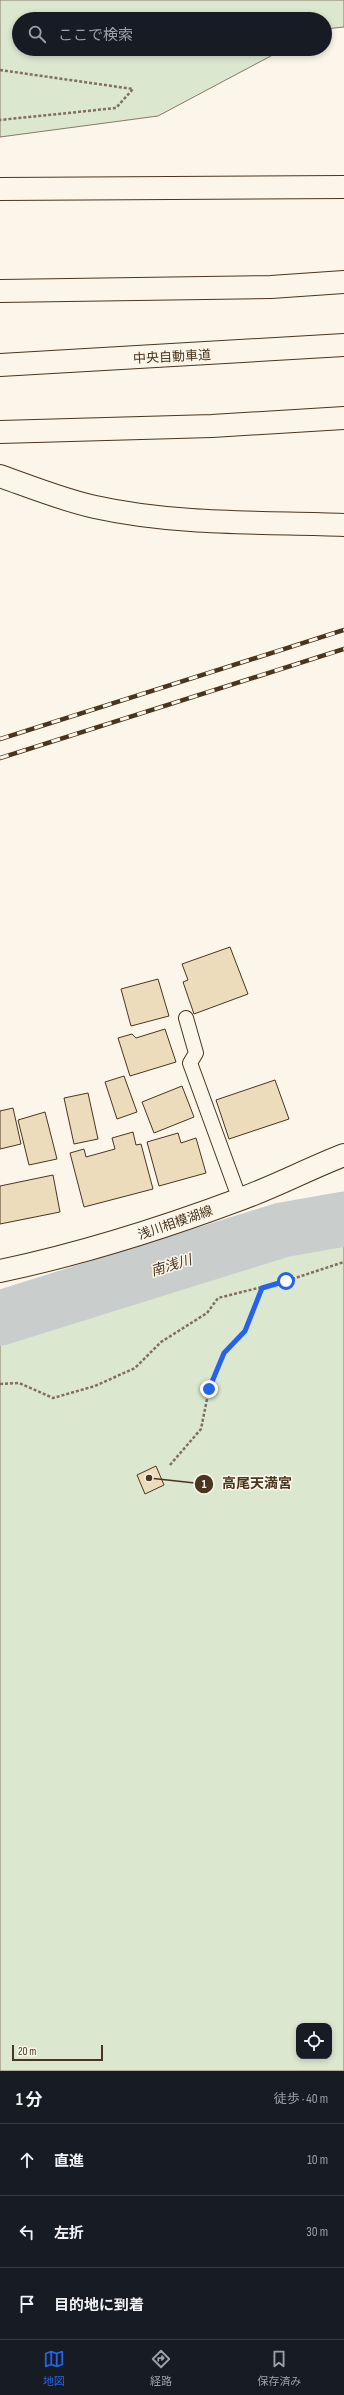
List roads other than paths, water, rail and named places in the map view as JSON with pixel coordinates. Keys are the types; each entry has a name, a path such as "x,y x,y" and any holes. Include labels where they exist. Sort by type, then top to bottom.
{"main road":[{"path":"0,189 344,187"},
{"path":"0,291 271,287 344,282"},
{"name":"中央自動車道","path":"0,365 344,345"},
{"path":"0,432 212,426 344,418"},
{"path":"0,476 94,507 126,513 199,520 344,525"},
{"name":"浅川相模湖線","path":"0,1271 60,1258 240,1200 344,1155"}],"lane":[{"path":"186,1018 196,1053 190,1063 240,1200"}],"waterway":[{"name":"南浅川","path":"0,1318 282,1230 344,1219"}],"railway":[{"path":"0,739 344,630"},
{"path":"0,758 344,649"}],"place":[{"name":"高尾天満宮","path":"149,1478"}]}
